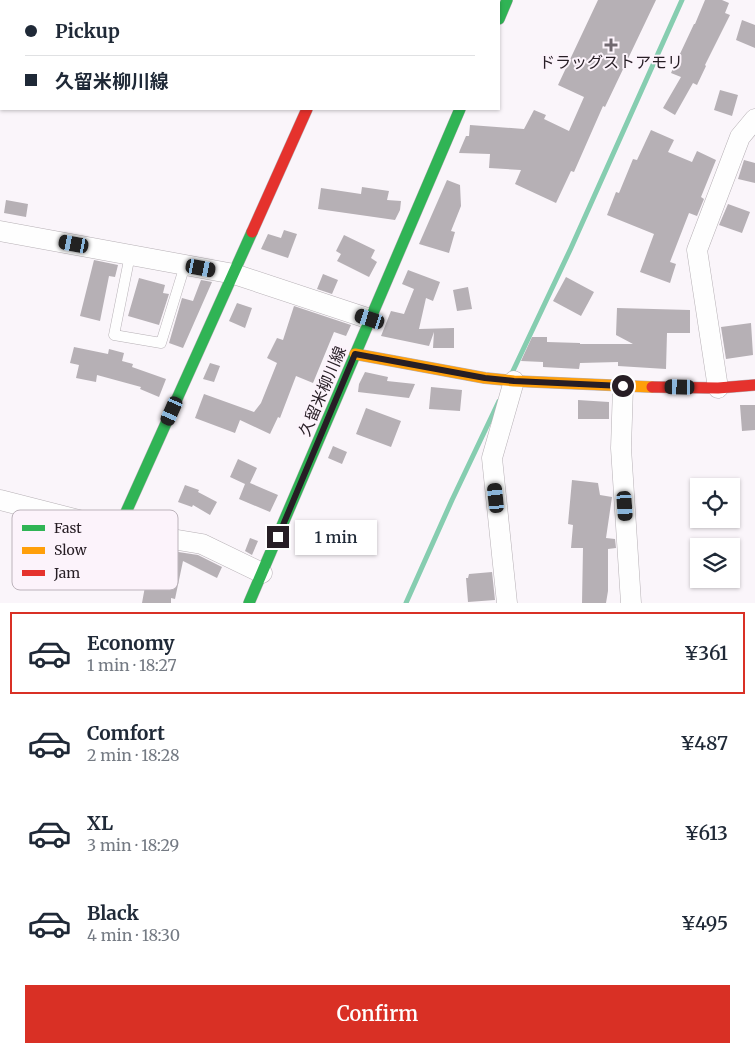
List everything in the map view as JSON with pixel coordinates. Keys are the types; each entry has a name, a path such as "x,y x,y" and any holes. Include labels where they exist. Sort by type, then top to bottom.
{"street":[{"path":"127,510 307,110"},
{"name":"久留米柳川線","path":"249,603 460,110"},
{"path":"718,388 697,250 740,137 755,119"},
{"path":"0,231 234,274 370,319"},
{"path":"355,354 485,378 514,381 718,388 755,385"},
{"path":"507,603 492,458 514,381"},
{"path":"623,386 621,448 631,603"},
{"path":"0,500 39,510"},
{"path":"178,540 202,544 262,573"}],"lane":[{"path":"130,255 114,335 161,343 185,265"}],"building":[{"path":"598,0 656,0 605,107 603,106 574,172 571,171 556,203 515,184 521,170 489,168 490,154 459,153 466,136 469,136 470,125 524,129 534,110 546,115 544,119 569,131 584,97 558,85"},
{"path":"705,0 722,0 729,3 725,13 730,15 697,85 693,83 675,115 663,108 681,77 671,73"},
{"path":"742,20 755,25 755,48 736,40"},
{"path":"720,90 738,95 732,116 714,110"},
{"path":"651,130 674,140 668,152 692,162 697,151 716,160 701,197 704,199 697,216 689,213 670,262 676,264 670,283 640,272 654,234 607,215 616,192 619,193 633,159 637,160"},
{"path":"744,160 755,163 755,183 738,179"},
{"path":"447,180 460,185 461,206 451,231 455,232 449,253 419,244"},
{"path":"362,187 389,191 387,200 401,201 400,210 395,220 318,209 321,188 361,194"},
{"path":"6,200 28,204 26,217 4,213"},
{"path":"728,204 750,212 742,233 719,225"},
{"path":"284,230 297,234 288,258 261,249 268,234 281,238"},
{"path":"344,235 375,250 371,258 377,262 369,277 337,261 341,254 336,251"},
{"path":"94,260 118,265 115,277 109,276 100,321 80,316"},
{"path":"408,270 440,282 433,301 426,298 419,329 454,328 454,348 433,348 434,332 429,346 381,336 391,311 404,314 414,289 402,284"},
{"path":"323,274 338,280 332,294 317,289"},
{"path":"566,277 594,292 581,316 553,301"},
{"path":"139,278 165,285 163,293 169,294 159,325 128,316"},
{"path":"201,280 212,282 183,348 169,343 182,298 193,301"},
{"path":"468,287 472,309 457,311 453,290"},
{"path":"237,303 252,308 245,328 229,321"},
{"path":"294,306 351,325 346,336 334,332 313,383 296,376 280,418 278,417 270,434 240,420 235,433 195,418 204,394 254,412 261,403 277,363 267,358 277,338 283,340"},
{"path":"617,308 690,310 690,333 667,333 666,369 618,366 618,362 580,363 579,369 543,367 543,362 521,361 532,337 547,337 547,342 633,344 616,335"},
{"path":"751,323 753,355 726,359 721,327"},
{"path":"74,347 108,354 109,349 124,353 122,361 133,364 132,367 166,379 159,397 140,389 141,387 97,375 96,382 76,378 79,365 70,363"},
{"path":"210,363 220,366 214,382 203,379"},
{"path":"365,372 388,377 387,381 415,384 409,398 358,392 359,384"},
{"path":"431,387 462,390 460,411 429,409"},
{"path":"578,400 609,402 609,419 578,419"},
{"path":"740,405 755,405 755,430 742,431"},
{"path":"366,408 401,421 391,447 356,434"},
{"path":"333,446 347,452 342,464 328,458"},
{"path":"238,459 257,468 250,483 278,495 270,512 239,499 245,484 230,477"},
{"path":"572,480 598,483 600,495 612,497 606,538 615,539 616,548 608,549 608,591 606,603 582,603 583,548 571,548 573,525 568,524"},
{"path":"185,485 199,490 198,492 217,502 210,515 193,505 192,507 178,502"},
{"path":"250,538 258,541 252,555 245,551"},
{"path":"178,552 198,555 222,567 217,578 183,561 178,585"},
{"path":"492,572 495,600 468,602 466,578 468,578 469,574"},
{"path":"144,590 177,590 175,599 171,598 171,603 142,603"}],"waterway":[{"path":"512,373 571,248 682,0"},
{"path":"406,603 499,401"}],"traffic: fast":[{"path":"500,17 507,0"},
{"path":"249,603 460,110"},
{"path":"127,510 252,232"}],"traffic: slow":[{"path":"355,354 485,378 652,387"}],"traffic: jam":[{"path":"252,232 307,110"},
{"path":"652,387 718,388 755,385"}],"place":[{"name":"ドラッグストアモリ","path":"611,45"}],"route":[{"path":"278,537 355,354 485,378 623,386"}]}
